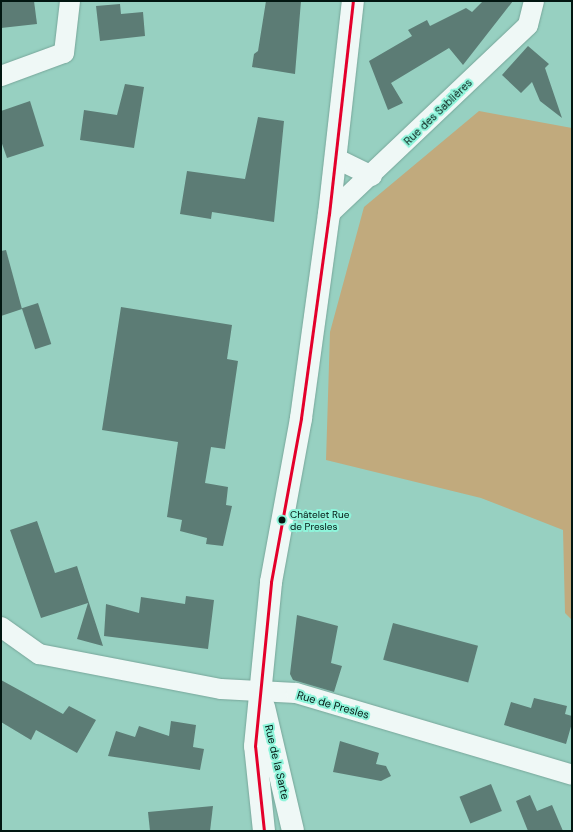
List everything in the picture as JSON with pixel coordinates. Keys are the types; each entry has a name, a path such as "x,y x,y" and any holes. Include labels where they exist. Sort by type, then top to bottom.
{"main road":[{"path":"260,690 271,582 301,418 329,214 353,1"},
{"name":"Rue de la Sarte","path":"260,690 293,831"},
{"name":"Rue de la Sarte","path":"260,690 255,746 263,821"},
{"path":"263,821 287,805"}],"street":[{"path":"1,76 64,53 70,1"},
{"name":"Rue des Sablières","path":"329,214 372,176 528,25 534,1"},
{"path":"335,158 372,176"},
{"name":"Rue de Presles","path":"1,625 39,654 221,689 296,693 572,775"}],"shaded area":[{"path":"479,111 572,128 572,620 565,613 563,530 481,498 326,460 330,332 364,207"}],"building":[{"path":"1,1 34,1 37,24 1,28"},
{"path":"266,1 301,1 295,74 252,67 254,54 258,51"},
{"path":"483,1 513,1 463,65 449,48 391,83 403,103 388,110 369,61 412,36 408,30 427,20 430,26 466,8 472,12"},
{"path":"120,4 121,14 143,12 145,36 100,41 96,6"},
{"path":"528,46 549,64 545,68 562,118 540,101 532,82 521,93 502,75"},
{"path":"125,84 144,87 134,148 80,140 84,110 117,115"},
{"path":"30,101 44,146 7,158 1,141 1,111"},
{"path":"258,117 284,121 274,222 212,212 211,219 180,214 187,171 245,179"},
{"path":"6,250 22,309 1,316 1,251"},
{"path":"38,303 51,344 35,349 22,308"},
{"path":"121,307 232,325 227,359 238,361 225,449 211,447 205,483 228,487 226,505 232,506 223,546 206,544 207,538 180,531 182,520 167,517 178,442 102,430"},
{"path":"37,521 55,573 77,566 103,646 77,639 88,603 41,618 10,530"},
{"path":"186,596 214,600 208,649 104,636 106,604 139,613 141,597 185,604"},
{"path":"297,615 338,626 331,663 342,666 334,692 293,680 290,674"},
{"path":"393,623 478,646 468,682 383,660"},
{"path":"1,680 63,714 69,706 96,720 77,753 36,730 31,740 1,722"},
{"path":"534,698 567,706 565,714 572,716 572,723 566,744 504,725 511,702 531,708"},
{"path":"171,721 196,725 193,747 204,749 200,770 108,756 116,731 135,737 139,726 169,736"},
{"path":"340,741 379,753 376,764 386,766 391,776 381,781 333,772"},
{"path":"491,784 502,811 470,824 459,797"},
{"path":"530,795 537,811 552,805 563,831 528,831 516,801"},
{"path":"213,806 210,831 150,831 148,812"}],"transit line":[{"path":"264,831 255,746 271,582 301,418 329,214 353,1"}],"place":[{"name":"Châtelet Rue de Presles","path":"282,520"}]}
